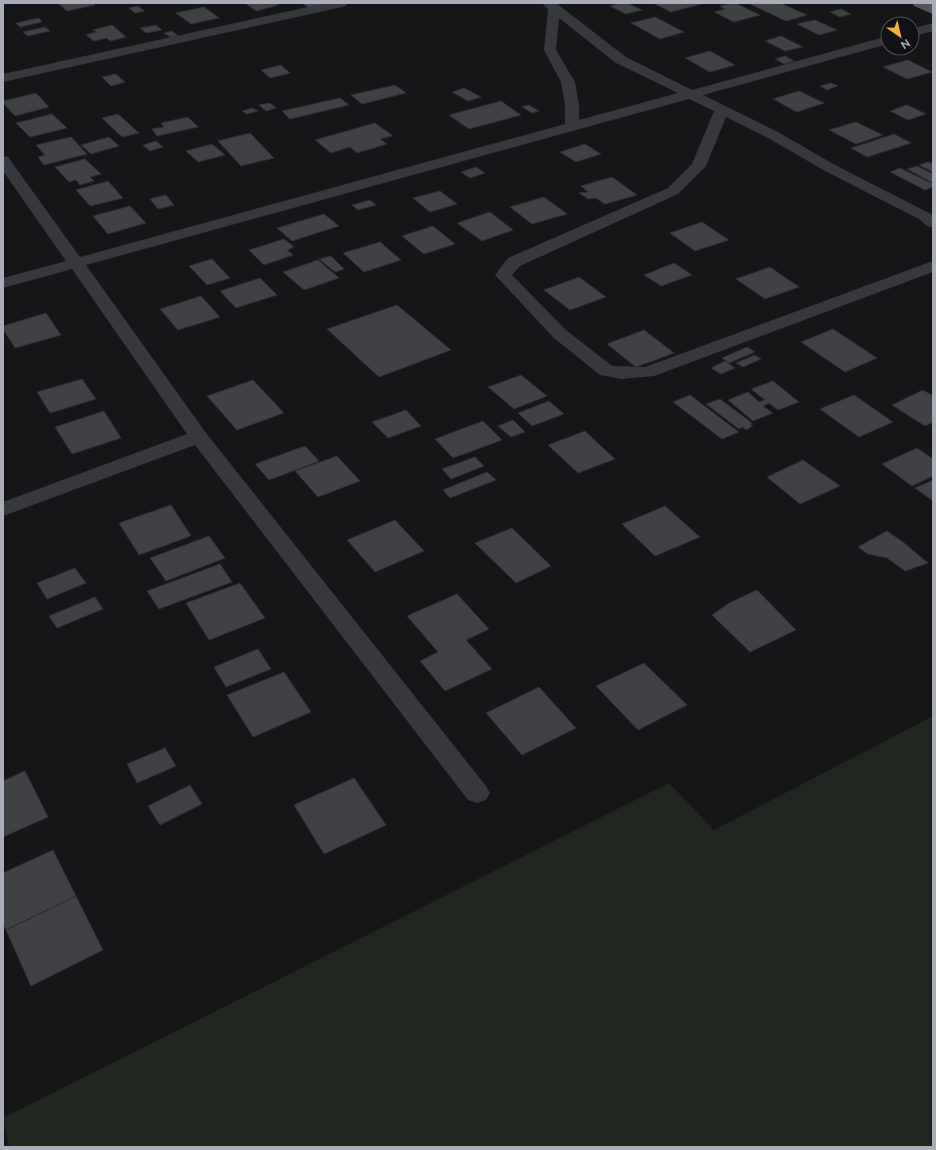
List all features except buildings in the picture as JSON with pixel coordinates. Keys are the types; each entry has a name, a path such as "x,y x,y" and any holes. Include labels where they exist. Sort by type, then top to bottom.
{"main road":[{"path":"918,3 933,10"}],"street":[{"path":"3,78 342,3"},
{"path":"551,6 621,60 772,135 830,168 925,216 933,223"},
{"path":"551,6 550,50 568,82 572,105 572,127"},
{"path":"920,31 933,27"},
{"path":"3,283 880,42"},
{"path":"722,110 699,166 673,192 514,262 503,275 560,334 607,372 647,372 933,266"},
{"path":"3,160 200,437 477,793"},
{"path":"3,509 200,437"}],"shaded area":[{"path":"933,716 933,1147 9,1147 3,1118 669,783 714,830"}]}
